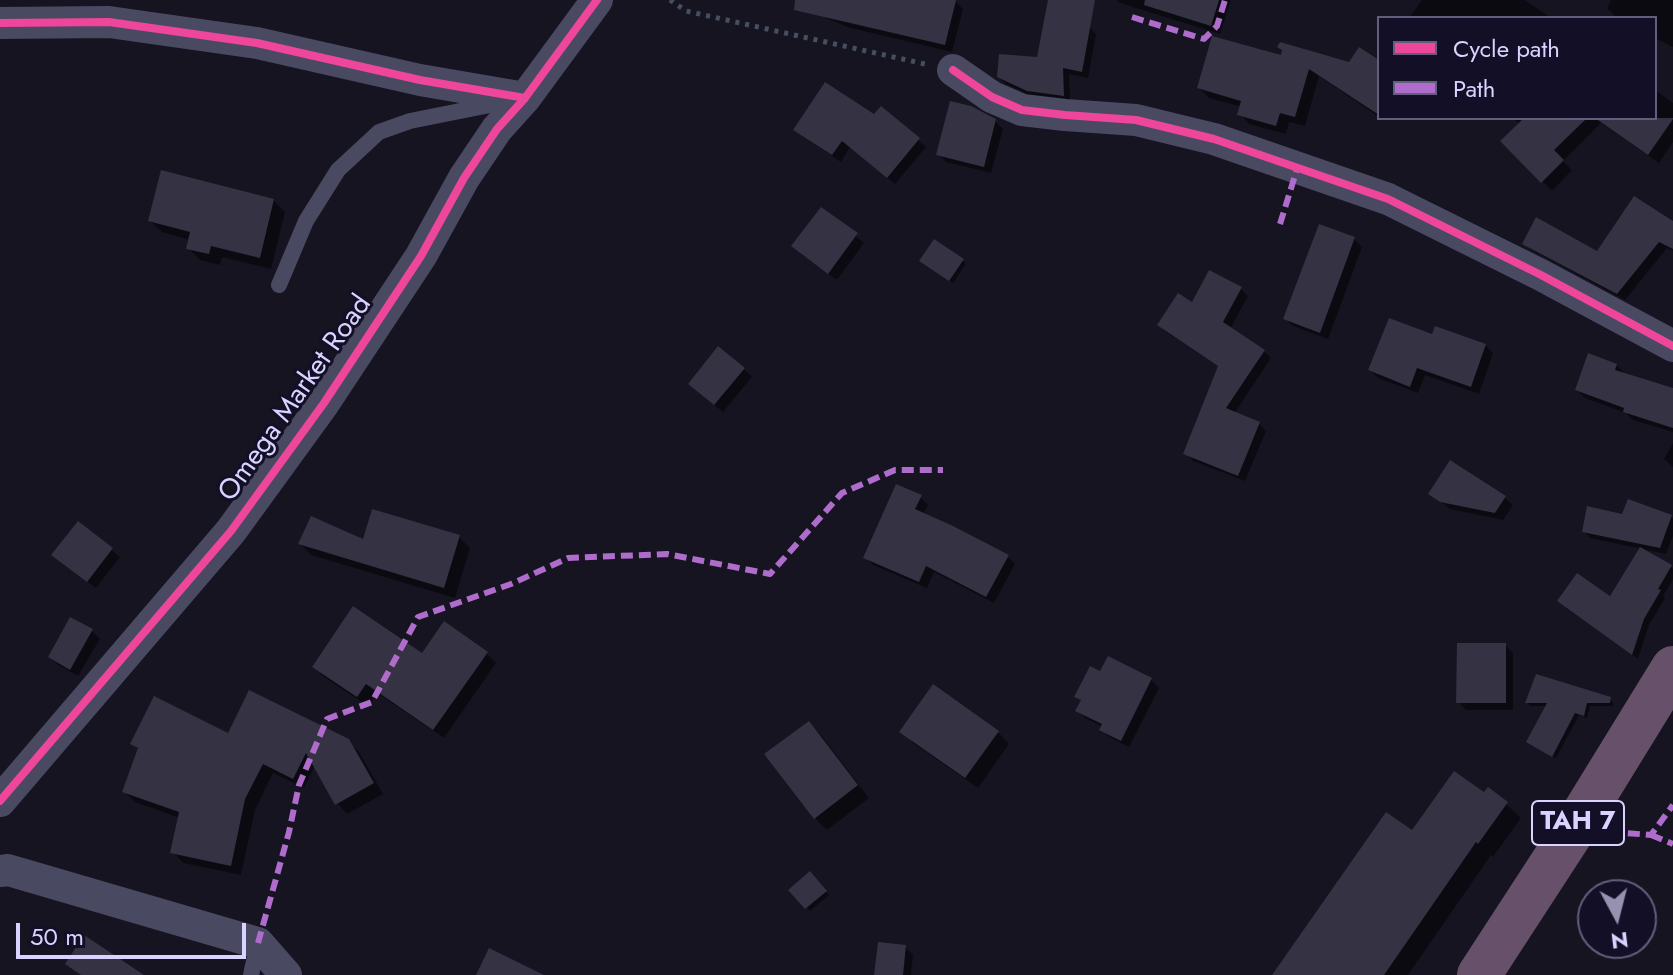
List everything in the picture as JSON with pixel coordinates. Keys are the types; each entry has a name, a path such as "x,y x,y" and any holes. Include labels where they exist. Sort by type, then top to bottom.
{"highway":[{"name":"TAH 7","path":"1479,975 1673,668"}],"street":[{"name":"Omega Market Road","path":"0,801 231,531 324,403 421,256 464,178 497,129 525,98 597,0"},
{"path":"0,23 109,22 138,26 257,43 420,80 525,98"},
{"path":"953,70 992,97 1022,110 1136,120 1214,139 1388,199 1541,275 1673,346"},
{"path":"0,871 8,870 258,943 286,975"}],"lane":[{"path":"279,285 306,221 338,170 379,132 410,121 525,98"},
{"path":"251,975 258,943"}],"path":[{"path":"670,0 686,11 953,70"}],"building":[{"path":"795,0 956,0 945,45 794,10"},
{"path":"1048,0 1095,0 1082,72 1063,68 1064,96 1027,91 997,77 999,54 1037,57"},
{"path":"1145,0 1219,0 1211,26 1144,5"},
{"path":"1212,36 1281,55 1282,50 1277,47 1280,42 1349,62 1359,47 1377,59 1377,114 1309,69 1295,117 1280,113 1276,126 1237,115 1241,101 1197,88"},
{"path":"825,82 874,114 881,106 920,138 887,178 842,141 832,155 793,130"},
{"path":"950,101 971,106 996,119 984,167 936,155"},
{"path":"1673,118 1648,155 1598,120"},
{"path":"1522,120 1585,120 1554,150 1564,160 1541,183 1500,141"},
{"path":"161,170 274,199 260,258 211,246 209,254 186,249 190,232 148,221"},
{"path":"1634,196 1673,221 1673,249 1659,242 1617,294 1522,244 1536,217 1597,251"},
{"path":"821,207 858,233 828,274 791,246"},
{"path":"1319,224 1355,237 1320,333 1283,319"},
{"path":"934,239 964,259 949,281 919,261"},
{"path":"1209,270 1242,287 1223,322 1265,350 1226,408 1260,422 1238,476 1183,454 1218,366 1157,325 1178,293 1192,302"},
{"path":"1389,318 1432,334 1435,326 1486,344 1471,387 1417,368 1410,387 1368,370"},
{"path":"718,346 745,368 714,405 688,384"},
{"path":"1588,353 1617,364 1615,370 1673,388 1673,428 1623,412 1624,408 1575,390"},
{"path":"1450,460 1506,496 1495,513 1440,502 1428,494"},
{"path":"896,484 922,495 915,509 1009,555 986,597 926,566 919,582 863,558"},
{"path":"1628,499 1672,515 1660,548 1582,532 1587,506 1622,514"},
{"path":"372,509 460,535 444,588 298,544 311,516 363,539"},
{"path":"78,521 113,548 87,582 51,555"},
{"path":"1640,547 1672,565 1644,619 1632,655 1557,601 1577,573 1610,596"},
{"path":"353,606 422,653 444,621 488,652 433,730 366,684 357,697 312,667"},
{"path":"70,617 93,629 70,670 48,657"},
{"path":"1457,643 1506,643 1506,703 1456,703"},
{"path":"1108,656 1152,678 1121,741 1099,730 1102,724 1075,711 1081,700 1074,697 1090,666 1100,671"},
{"path":"1536,674 1611,697 1610,703 1587,703 1584,716 1575,713 1552,757 1526,742 1547,703 1525,703"},
{"path":"933,684 999,731 965,778 899,732"},
{"path":"249,690 349,739 374,783 335,805 306,753 293,779 263,764 245,799 231,866 170,853 179,812 122,792 138,748 130,744 154,696 228,733"},
{"path":"809,721 858,785 814,819 764,754"},
{"path":"1454,771 1484,792 1488,787 1508,802 1478,844 1476,842 1384,975 1272,975 1386,812 1412,830"},
{"path":"810,871 827,891 805,909 788,890"},
{"path":"84,935 144,975 81,975 65,964"},
{"path":"878,942 906,945 903,975 874,975"},
{"path":"489,948 544,975 476,975"}],"marked path":[{"path":"1132,17 1204,39 1217,26 1225,0"},
{"path":"1280,224 1297,169"},
{"path":"258,943 299,785 327,719 372,702 418,617 511,584 568,558 667,554 770,574 842,493 895,470 943,470"},
{"path":"1574,829 1651,835 1673,805"},
{"path":"1651,835 1673,844"}],"cycle path":[{"path":"0,801 231,531 324,403 421,256 464,178 497,129 525,98 597,0"},
{"path":"0,23 109,22 257,43 420,80 525,98"},
{"path":"953,70 992,97 1022,110 1136,120 1214,139 1388,199 1541,275 1673,346"}]}
